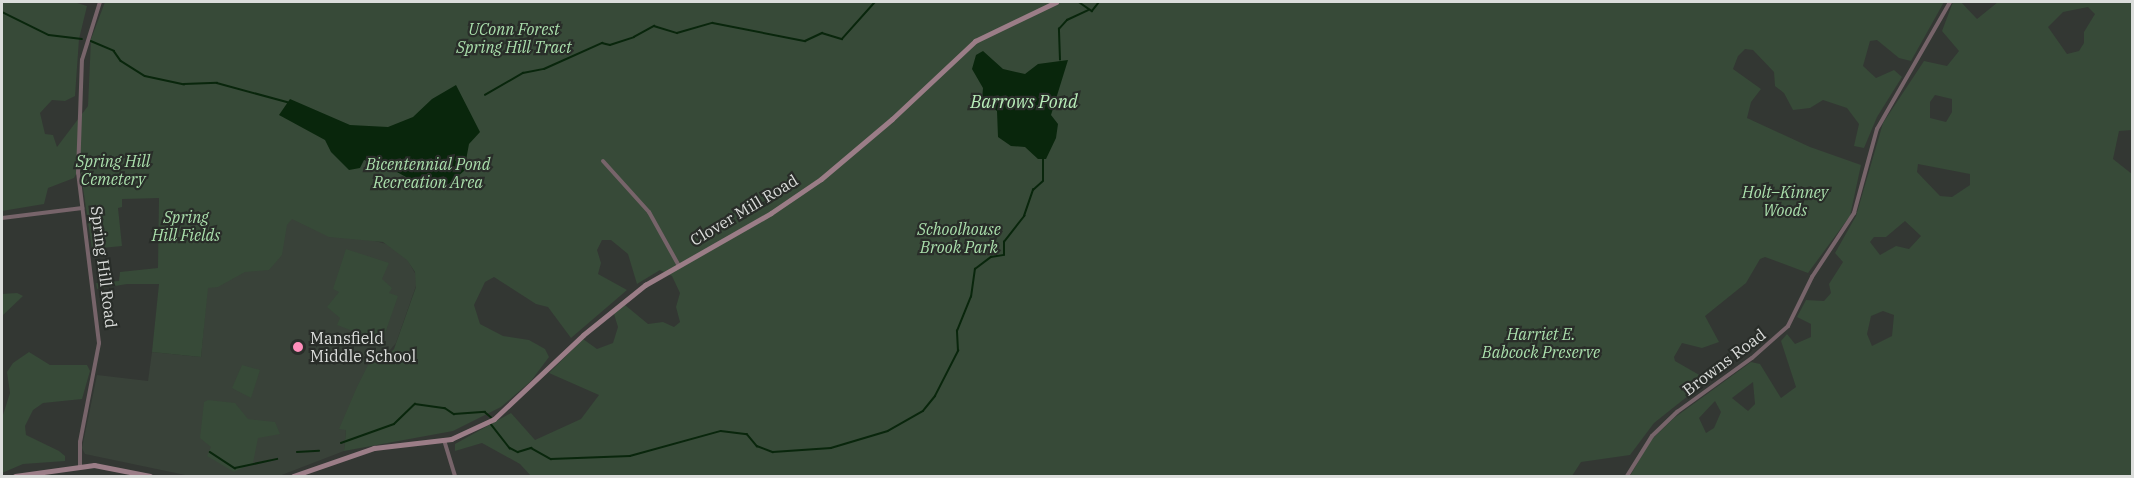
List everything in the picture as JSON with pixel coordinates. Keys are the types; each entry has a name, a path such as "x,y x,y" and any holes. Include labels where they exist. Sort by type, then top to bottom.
{"street":[{"name":"Spring Hill Road","path":"80,466 80,442 99,343 78,173 82,60 100,2"},
{"name":"Clover Mill Road","path":"444,440 471,432 494,419 582,335 678,264 771,213 821,179 975,41 1056,2"},
{"name":"Browns Road","path":"1627,477 1652,436 1677,412 1752,358 1788,326 1812,277 1854,213 1877,129 1950,2"},
{"path":"603,161 650,212 678,264"},
{"path":"2,218 82,208"},
{"path":"293,477 374,448 444,440 455,477"},
{"path":"15,477 94,465 150,477"}],"shaded area":[{"name":"Mansfield Middle School","path":"291,218 386,244 406,257 416,275 416,286 396,343 384,357 346,430 344,451 279,476 190,476 85,454 82,448 97,375 148,381 152,352 201,357 209,268"}],"green space":[{"name":"Schoolhouse Brook Park","path":"2,2 74,2 87,6 79,39 75,96 65,101 52,100 40,113 45,134 53,135 57,147 88,106 91,39 105,2 1944,2 1911,61 1899,58 1877,40 1870,41 1863,66 1876,78 1894,70 1902,77 1877,117 1864,148 1854,146 1859,124 1847,108 1823,100 1810,108 1793,110 1784,93 1775,86 1774,72 1753,50 1745,49 1738,56 1733,69 1761,89 1751,102 1747,118 1810,147 1861,165 1850,216 1808,273 1765,257 1760,259 1746,283 1705,316 1719,342 1702,348 1682,343 1674,357 1675,361 1708,380 1654,423 1630,455 1581,462 1572,476 531,476 520,464 482,443 455,451 455,444 511,413 535,440 581,419 599,395 549,373 583,339 597,349 613,343 618,327 614,314 625,305 648,324 663,322 674,327 680,322 676,307 680,293 672,276 660,270 637,284 628,254 611,240 602,240 597,250 601,263 598,274 627,290 571,338 548,307 536,304 494,277 485,282 474,305 480,324 503,336 529,340 545,349 549,357 531,381 501,407 453,431 344,451 346,430 339,429 357,387 371,359 387,356 394,349 416,287 415,272 407,260 383,242 329,237 292,219 287,225 282,255 269,270 245,272 218,287 208,288 201,357 152,352 159,284 127,284 97,289 96,283 119,281 120,272 158,268 159,198 122,199 122,207 118,208 122,246 92,249 80,167 74,178 48,188 44,204 2,211"},
{"path":"1953,2 1961,2 1977,19 1998,2 2132,2 2132,130 2119,131 2113,159 2132,174 2132,476 1630,476 1650,441 1674,418 1751,362 1760,364 1781,398 1796,387 1781,341 1787,334 1795,344 1811,337 1811,324 1797,317 1806,300 1824,301 1831,293 1829,284 1843,262 1835,253 1856,216 1883,123 1924,61 1947,66 1959,51 1942,31","holes":["2088,7 2095,14 2084,32 2084,43 2079,51 2067,54 2048,27 2063,12","1935,95 1952,99 1952,112 1946,122 1930,118 1930,102","1918,164 1970,174 1970,185 1952,197 1940,196 1917,172","1905,221 1921,236 1909,249 1896,246 1880,255 1870,242 1874,237 1886,237","1883,311 1894,315 1892,336 1872,346 1867,334 1871,316","1753,382 1755,404 1748,411 1732,398","1715,401 1721,412 1714,428 1706,433 1699,418"]},
{"path":"346,249 389,263 382,279 392,288 389,293 398,296 382,342 337,325 340,318 327,307 339,292 333,289"},
{"path":"17,293 23,296 2,316 2,294"},
{"path":"29,352 50,365 87,365 90,371 82,399 43,403 33,410 25,426 26,435 59,451 65,456 65,461 23,464 2,473 2,418 10,393 7,372 13,363"},
{"path":"242,365 260,370 251,398 232,388"},
{"path":"208,400 235,403 248,419 275,422 280,434 258,438 253,463 234,472 207,456 211,447 200,438 204,402"}],"water":[{"name":"Barrows Pond","path":"983,51 1003,69 1025,74 1038,64 1068,60 1051,115 1058,124 1056,138 1046,159 1038,159 1025,147 1011,146 998,137 997,111 982,100 983,88 972,69 976,55"},
{"path":"456,85 480,132 469,144 464,171 445,187 426,188 386,166 364,160 360,168 349,170 331,152 325,140 279,115 290,99 350,125 388,127 413,117 432,99"}],"waterway":[{"path":"485,95 523,73 544,69 602,43 610,45 634,37 654,26 677,33 713,23 805,41 822,33 842,39 875,2"},
{"path":"1079,2 1092,11 1099,2"},
{"path":"1060,60 1059,29 1067,20 1088,10"},
{"path":"2,12 49,35 82,39"},
{"path":"91,41 114,51 121,61 145,76 184,84 217,83 287,102"},
{"path":"491,424 510,448 518,452 531,448 551,459 630,456 721,431 747,434 757,446 773,452 831,448 888,431 923,411 935,396 958,351 957,331 971,297 975,269 991,257 1004,255 1004,242 1024,216 1033,190 1043,181 1043,159"},
{"path":"341,443 394,424 415,404 445,408 454,414 485,412 491,417"},
{"path":"297,452 319,451"},
{"path":"210,452 235,468 277,459"}],"place":[{"name":"Mansfield Middle School","path":"298,347"}],"park label":[{"name":"UConn Forest Spring Hill Tract","path":"514,38"},
{"name":"Spring Hill Cemetery","path":"113,170"},
{"name":"Bicentennial Pond Recreation Area","path":"428,173"},
{"name":"Holt–Kinney Woods","path":"1785,201"},
{"name":"Spring Hill Fields","path":"186,226"},
{"name":"Harriet E. Babcock Preserve","path":"1541,343"}]}
